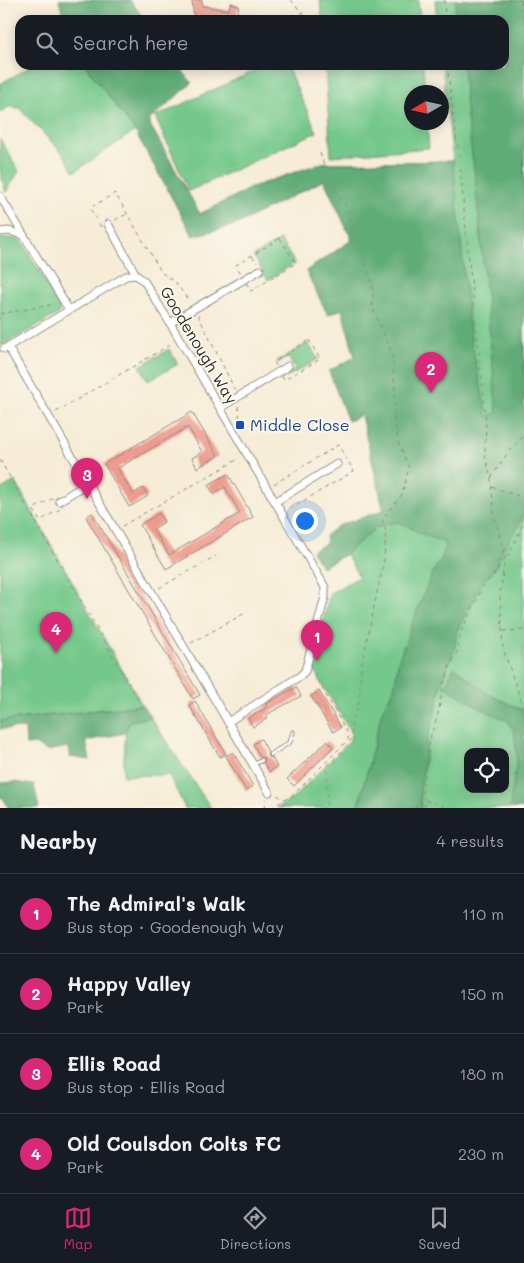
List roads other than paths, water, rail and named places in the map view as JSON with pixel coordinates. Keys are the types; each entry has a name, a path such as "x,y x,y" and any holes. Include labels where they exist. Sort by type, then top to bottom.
{"street":[{"path":"0,196 69,310"},
{"name":"Goodenough Way","path":"108,224 136,275 144,281 180,339 325,587 325,598 305,671 228,722"},
{"path":"0,232 23,235"},
{"path":"170,323 260,270"},
{"path":"136,275 126,276 4,349 49,417 269,792"},
{"path":"220,408 288,366"},
{"path":"275,502 337,464"},
{"path":"58,498 88,483"}],"lane":[{"path":"270,755 290,742 293,732"},
{"path":"253,765 262,760"}],"place":[{"name":"Happy Valley","path":"431,393"},
{"name":"Middle Close","path":"240,425"},
{"name":"Ellis Road","path":"87,499"},
{"name":"Old Coulsdon Colts FC","path":"56,653"},
{"name":"The Admiral's Walk","path":"317,661"}]}
